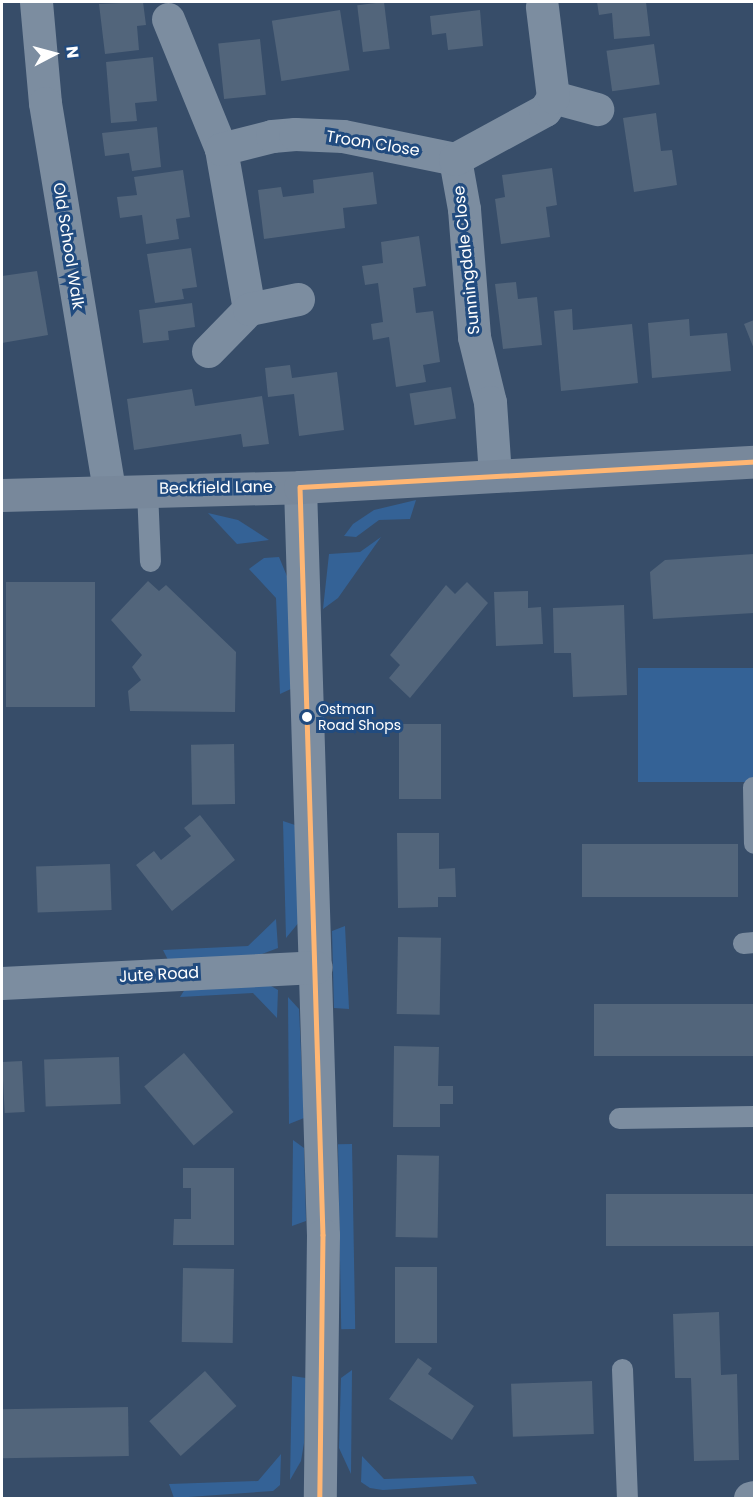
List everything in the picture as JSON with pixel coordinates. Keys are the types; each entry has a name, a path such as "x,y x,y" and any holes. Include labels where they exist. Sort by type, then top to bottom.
{"street":[{"name":"Old School Walk","path":"36,2 45,103 109,490"},
{"path":"455,159 545,110 553,97 542,7"},
{"path":"168,19 221,149 249,309"},
{"path":"553,97 597,109"},
{"name":"Troon Close","path":"221,149 272,136 307,134 343,136 455,159"},
{"name":"Sunningdale Close","path":"455,159 464,209 474,337 490,402 495,476"},
{"path":"207,351 249,309 298,299"},
{"name":"Beckfield Lane","path":"2,495 109,490 300,487 754,462"},
{"path":"300,487 323,1235 320,1498"},
{"name":"Jute Road","path":"2,983 316,967"},
{"path":"750,1498 754,1497"}],"lane":[{"path":"147,490 150,561"},
{"path":"753,788 754,843"},
{"path":"619,1118 754,1116"},
{"path":"622,1369 627,1498"}],"shaded area":[{"path":"416,500 410,519 379,520 356,537 344,536 353,524 374,510"},
{"path":"208,513 238,520 269,540 237,544"},
{"path":"381,537 338,598 323,609 329,554 360,552"},
{"path":"279,557 289,581 293,688 280,694 276,598 249,569 264,558"},
{"path":"638,668 754,668 754,782 638,782"},
{"path":"283,821 298,826 300,921 286,938"},
{"path":"276,919 278,948 254,957 168,960 163,950 248,946"},
{"path":"345,926 349,1009 334,1008 332,931"},
{"path":"187,986 271,986 278,990 277,1018 253,993 180,997"},
{"path":"288,997 299,1009 304,1118 289,1124"},
{"path":"293,1140 304,1148 306,1221 292,1226"},
{"path":"338,1144 352,1144 355,1329 341,1329"},
{"path":"352,1370 351,1474 339,1448 341,1378"},
{"path":"292,1376 306,1378 304,1443 301,1461 290,1480"},
{"path":"281,1454 280,1485 273,1491 174,1498 169,1484 258,1481"},
{"path":"362,1456 384,1479 473,1476 477,1484 383,1490 370,1488 361,1482"}],"building":[{"path":"143,2 146,25 137,26 139,50 105,54 99,4"},
{"path":"384,2 390,49 363,52 357,5"},
{"path":"597,2 646,2 650,36 614,39 612,13 599,15"},
{"path":"340,10 350,70 281,81 272,21"},
{"path":"480,10 483,46 448,50 446,33 432,35 430,16"},
{"path":"260,39 266,95 224,99 218,43"},
{"path":"654,44 660,85 612,91 606,51"},
{"path":"153,57 157,101 135,103 137,121 111,123 106,62"},
{"path":"656,113 661,151 672,150 677,185 634,192 623,118"},
{"path":"157,127 161,167 132,171 129,153 105,156 102,133"},
{"path":"552,168 557,205 546,207 550,237 501,244 495,199 505,197 502,175"},
{"path":"183,170 190,217 176,219 179,239 146,244 142,215 120,218 117,197 137,195 134,177"},
{"path":"373,172 377,204 343,208 345,228 264,239 258,190 281,187 283,197 314,193 313,180"},
{"path":"419,236 426,286 413,288 416,313 433,311 440,362 423,365 426,382 396,387 389,337 373,340 371,324 383,322 378,283 365,285 362,266 383,263 381,242"},
{"path":"191,248 197,287 182,289 184,299 155,303 147,254"},
{"path":"37,271 48,335 2,343 2,276"},
{"path":"516,282 518,299 537,297 542,345 503,349 495,284"},
{"path":"192,303 195,327 168,331 169,340 143,343 139,310"},
{"path":"572,309 573,330 632,324 638,383 561,391 554,311"},
{"path":"689,319 690,336 727,333 731,371 652,378 648,323"},
{"path":"754,320 754,349 744,324"},
{"path":"290,365 292,378 337,372 344,430 299,436 294,394 268,397 265,368"},
{"path":"451,387 456,419 415,425 410,394"},
{"path":"192,389 195,406 262,396 269,444 243,447 241,434 134,450 127,399"},
{"path":"754,554 754,613 653,619 650,572 665,560"},
{"path":"148,581 159,591 166,585 236,652 235,712 130,711 128,691 141,680 132,667 142,655 111,620"},
{"path":"6,582 95,582 95,707 6,707"},
{"path":"467,582 488,603 410,698 389,678 400,665 390,655 446,585 455,594"},
{"path":"528,591 528,608 541,607 543,644 496,646 494,592"},
{"path":"624,605 627,695 573,697 571,653 554,653 553,608"},
{"path":"399,724 441,724 441,799 399,799"},
{"path":"234,744 235,804 192,805 191,745"},
{"path":"200,815 235,860 172,911 136,865 154,851 161,860 191,836 184,828"},
{"path":"397,833 439,833 439,869 455,868 456,897 438,897 438,907 398,908"},
{"path":"582,844 738,844 738,897 582,897"},
{"path":"110,864 112,910 38,913 36,867"},
{"path":"398,937 441,938 440,1015 397,1014"},
{"path":"594,1004 754,1004 754,1056 594,1056"},
{"path":"394,1046 439,1047 438,1086 453,1086 453,1104 440,1104 440,1127 393,1127"},
{"path":"184,1053 233,1112 194,1145 144,1086"},
{"path":"119,1057 121,1104 46,1107 44,1060"},
{"path":"22,1061 25,1112 5,1113 2,1062"},
{"path":"397,1155 439,1156 438,1238 396,1237"},
{"path":"183,1168 234,1168 234,1245 173,1245 174,1219 191,1219 191,1188 183,1188"},
{"path":"606,1194 754,1194 754,1246 606,1246"},
{"path":"395,1267 437,1267 437,1343 395,1343"},
{"path":"183,1268 234,1269 233,1343 182,1342"},
{"path":"719,1312 721,1375 737,1374 739,1460 694,1461 691,1378 675,1378 673,1314"},
{"path":"418,1358 432,1368 428,1374 474,1406 452,1440 389,1399"},
{"path":"205,1371 236,1406 181,1456 149,1421"},
{"path":"592,1381 594,1434 513,1437 511,1384"},
{"path":"128,1407 129,1456 3,1458 2,1409"}],"transit line":[{"path":"300,487 754,462"},
{"path":"300,487 323,1235 320,1498"}],"place":[{"name":"Ostman Road Shops","path":"307,717"}]}
